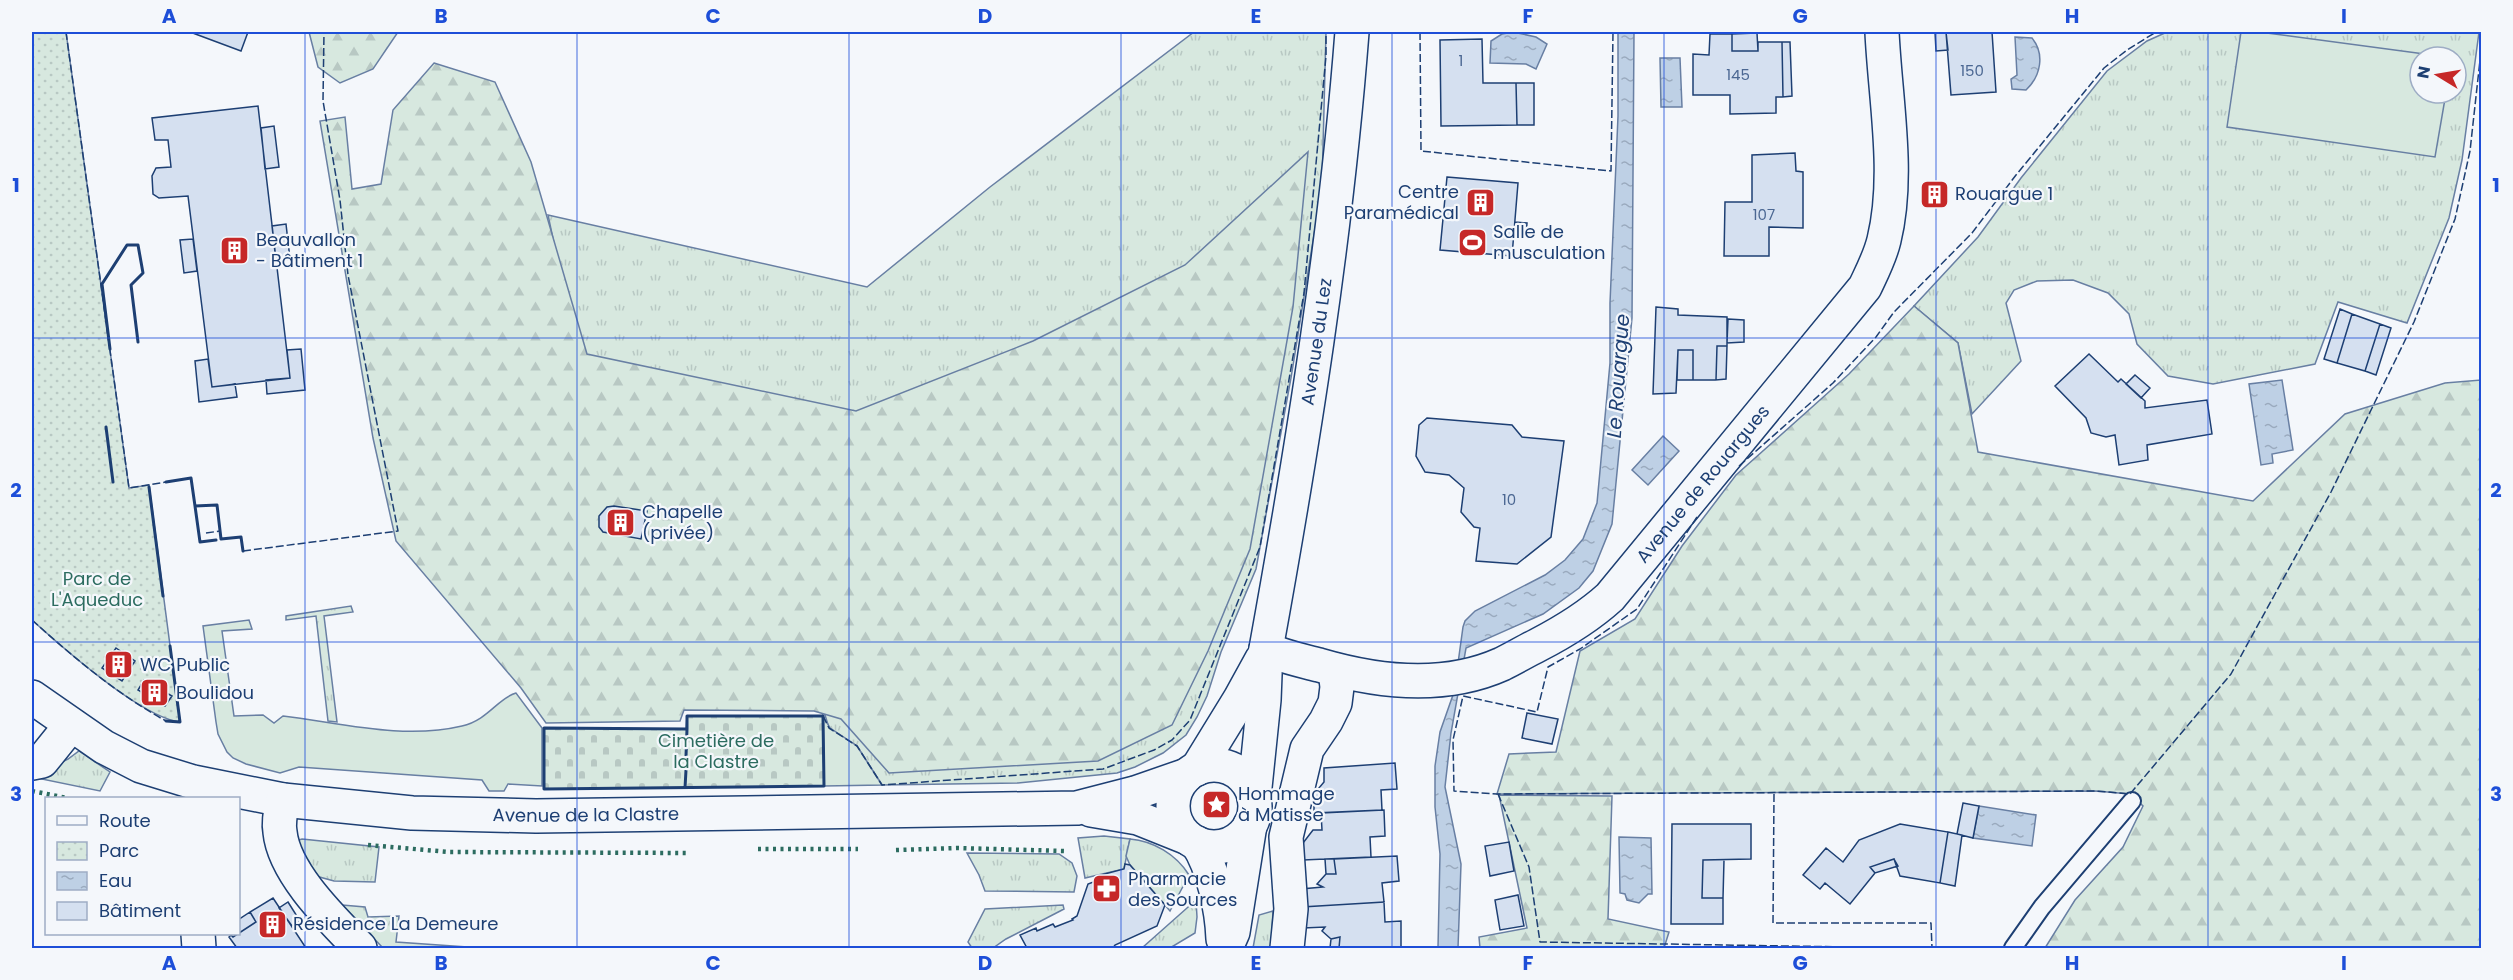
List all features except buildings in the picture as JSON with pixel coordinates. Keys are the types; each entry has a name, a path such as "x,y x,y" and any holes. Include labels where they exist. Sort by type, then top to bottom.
{"street":[{"name":"Avenue du Lez","path":"1252,811 1263,709 1266,649 1318,338 1342,142 1352,32"},
{"name":"Avenue de Rouargues","path":"1266,649 1286,658 1382,679 1418,681 1459,676 1500,665 1562,633 1592,613 1610,597 1865,287 1878,259 1887,224 1890,156 1882,32"},
{"name":"Avenue du Lez","path":"1192,772 1240,699 1266,649"},
{"path":"1287,948 1291,909 1286,837 1307,749 1335,703 1337,687 1335,670"},
{"name":"Avenue de la Clastre","path":"32,697 104,747 192,790 412,813 536,816 1077,808 1138,818 1192,840"},
{"path":"32,763 42,761 71,725"},
{"path":"1216,765 1230,768 1246,779 1252,811 1233,932 1225,948 1220,910 1203,852 1176,822 1173,810 1176,791 1192,772 1216,765"},
{"name":"Avenue de la Clastre","path":"1077,808 1136,793 1192,772"},
{"path":"283,800 279,818 280,832 292,866 339,927 360,948"},
{"path":"1192,840 1212,847 1227,845 1240,838 1252,811"}],"lane":[{"path":"2013,948 2042,907 2132,801"}],"green space":[{"name":"Parc de L'Aqueduc","path":"32,32 66,32 129,488 149,485 180,722 144,708 124,695 32,620"},
{"path":"309,32 398,32 373,69 340,83 318,67"},
{"path":"1194,32 1326,32 1322,185 1291,378 1256,569 1221,652 1207,696 1186,735 1163,753 1117,773 1018,783 882,785 857,746 829,728 800,633 596,442 548,215 867,287 990,187"},
{"path":"2167,32 2479,32 2462,160 2449,218 2407,323 2338,302 2315,364 2213,384 2168,376 2137,344 2129,314 2108,293 2073,280 2037,281 2014,290 2006,303 2021,361 1972,414 1958,343 1914,306 1978,237 2021,178 2107,71 2147,41"},
{"path":"2241,32 2259,32 2408,52 2408,105 2444,105 2435,157 2227,127"},
{"path":"434,63 495,82 531,162 587,354 856,411 1033,341 1185,265 1308,152 1293,307 1250,549 1208,651 1172,725 1098,761 889,773 841,719 814,711 684,710 680,721 546,723 521,688 396,541 373,438 320,121 345,117 352,189 381,184 393,110"},
{"path":"1914,306 1958,343 1978,452 2253,501 2345,414 2445,383 2481,380 2481,948 2045,948 2075,900 2123,847 2143,806 2130,794 2096,791 1497,794 1509,754 1556,752 1580,651 1635,619 1682,546 1736,475 1849,374"},
{"path":"351,606 353,612 324,616 337,722 328,721 316,616 286,620 286,616"},
{"path":"249,620 252,629 222,631 234,716 263,715 274,723 283,716 372,729 440,730 471,723 516,693 542,728 542,786 508,784 504,791 489,791 482,780 299,767 280,773 233,758 227,752 218,734 203,626"},
{"name":"Cimetière de la Clastre","path":"687,716 823,716 824,786 544,789 544,728 686,729"},
{"path":"823,716 830,728 857,746 882,785 824,786"},
{"path":"79,751 110,772 100,791 32,777 68,759"},
{"path":"1499,795 1612,796 1608,919 1669,932 1664,948 1480,948 1479,937 1527,928"},
{"path":"1104,836 1130,839 1124,869 1085,878 1078,838"},
{"path":"302,839 379,847 375,882 334,881 316,876 296,841"},
{"path":"1130,839 1139,840 1163,850 1178,861 1189,875 1170,911 1130,865 1126,856"},
{"path":"967,853 1059,854 1072,863 1077,876 1074,892 985,891"},
{"path":"1196,900 1195,933 1170,948 1142,948"},
{"path":"342,905 365,907 368,917 399,916 396,942 482,948 383,948"},
{"path":"1063,905 1064,909 993,948 972,948 968,942 985,909"},
{"path":"1273,911 1271,948 1253,948 1259,915"}],"water":[{"path":"1513,32 1536,37 1547,44 1536,69 1526,64 1490,63 1491,41 1502,34"},
{"name":"Le Rouargue","path":"1618,32 1634,32 1632,318 1612,524 1593,571 1579,588 1543,614 1466,648 1451,733 1445,787 1461,864 1458,948 1438,948 1440,854 1435,807 1435,766 1440,732 1454,692 1465,621 1475,611 1545,575 1565,560 1583,539 1597,503 1610,363 1610,303 1618,116"},
{"path":"2015,37 2032,38 2039,51 2038,72 2026,90 2012,89 2011,79 2017,75"},
{"path":"1660,58 1680,58 1682,107 1661,107"},
{"path":"2282,380 2293,450 2272,454 2273,463 2261,465 2249,384"},
{"path":"1663,436 1679,451 1648,485 1632,470"},
{"path":"1979,806 2036,815 2032,846 1973,838"},
{"path":"1619,837 1651,838 1652,894 1648,894 1639,903 1627,900 1625,894 1620,893"}],"hedge":[{"path":"32,791 62,797"},
{"path":"368,845 449,852 690,853"},
{"path":"896,850 957,848 1064,851"},
{"path":"758,849 858,849"}],"fence":[{"path":"66,32 129,488 166,482"},
{"path":"243,551 398,531 348,275 340,200 323,101 324,32"},
{"path":"823,716 829,728 857,746 882,785 1103,769 1154,750 1172,740 1190,720 1260,547 1304,293 1326,56 1326,32"},
{"path":"1420,32 1421,151 1611,171 1613,32"},
{"path":"1739,466 1833,383 1876,337 1894,312 1972,233 2016,175 2104,68 2156,32"},
{"path":"1697,517 1637,609 1580,649 1548,667 1537,712 1463,696 1453,740 1454,791 1497,794 2096,791 2130,794 2231,674 2331,492 2414,322 2455,219 2470,151 2482,42"},
{"path":"206,533 220,531"},
{"path":"32,620 96,674 130,699 166,721"},
{"path":"1498,794 1529,867 1540,942 1912,948"},
{"path":"1774,794 1773,923 1931,923 1932,948"}],"wall":[{"path":"110,349 102,284 127,245 138,245 143,273 131,285 138,342"},
{"path":"106,427 113,482"},
{"path":"166,482 191,478 195,506"},
{"path":"149,487 163,596"},
{"path":"216,540 200,542 195,506 217,505 221,539 241,537 243,551"},
{"path":"166,721 180,722 170,646"},
{"path":"687,716 823,716 824,786 544,789 544,728 687,729 687,716"},
{"path":"686,756 687,729"},
{"path":"685,788 686,770"}],"place":[{"name":"Rouargue 1","path":"1934,194"},
{"name":"Centre Paramédical","path":"1480,202"},
{"name":"Salle de musculation","path":"1472,242"},
{"name":"Beauvallon - Bâtiment 1","path":"235,250"},
{"name":"Chapelle (privée)","path":"621,522"},
{"name":"WC Public","path":"119,665"},
{"name":"Boulidou","path":"155,693"},
{"name":"Hommage à Matisse","path":"1217,804"},
{"name":"Pharmacie des Sources","path":"1107,889"},
{"name":"Résidence La Demeure","path":"272,924"}]}
